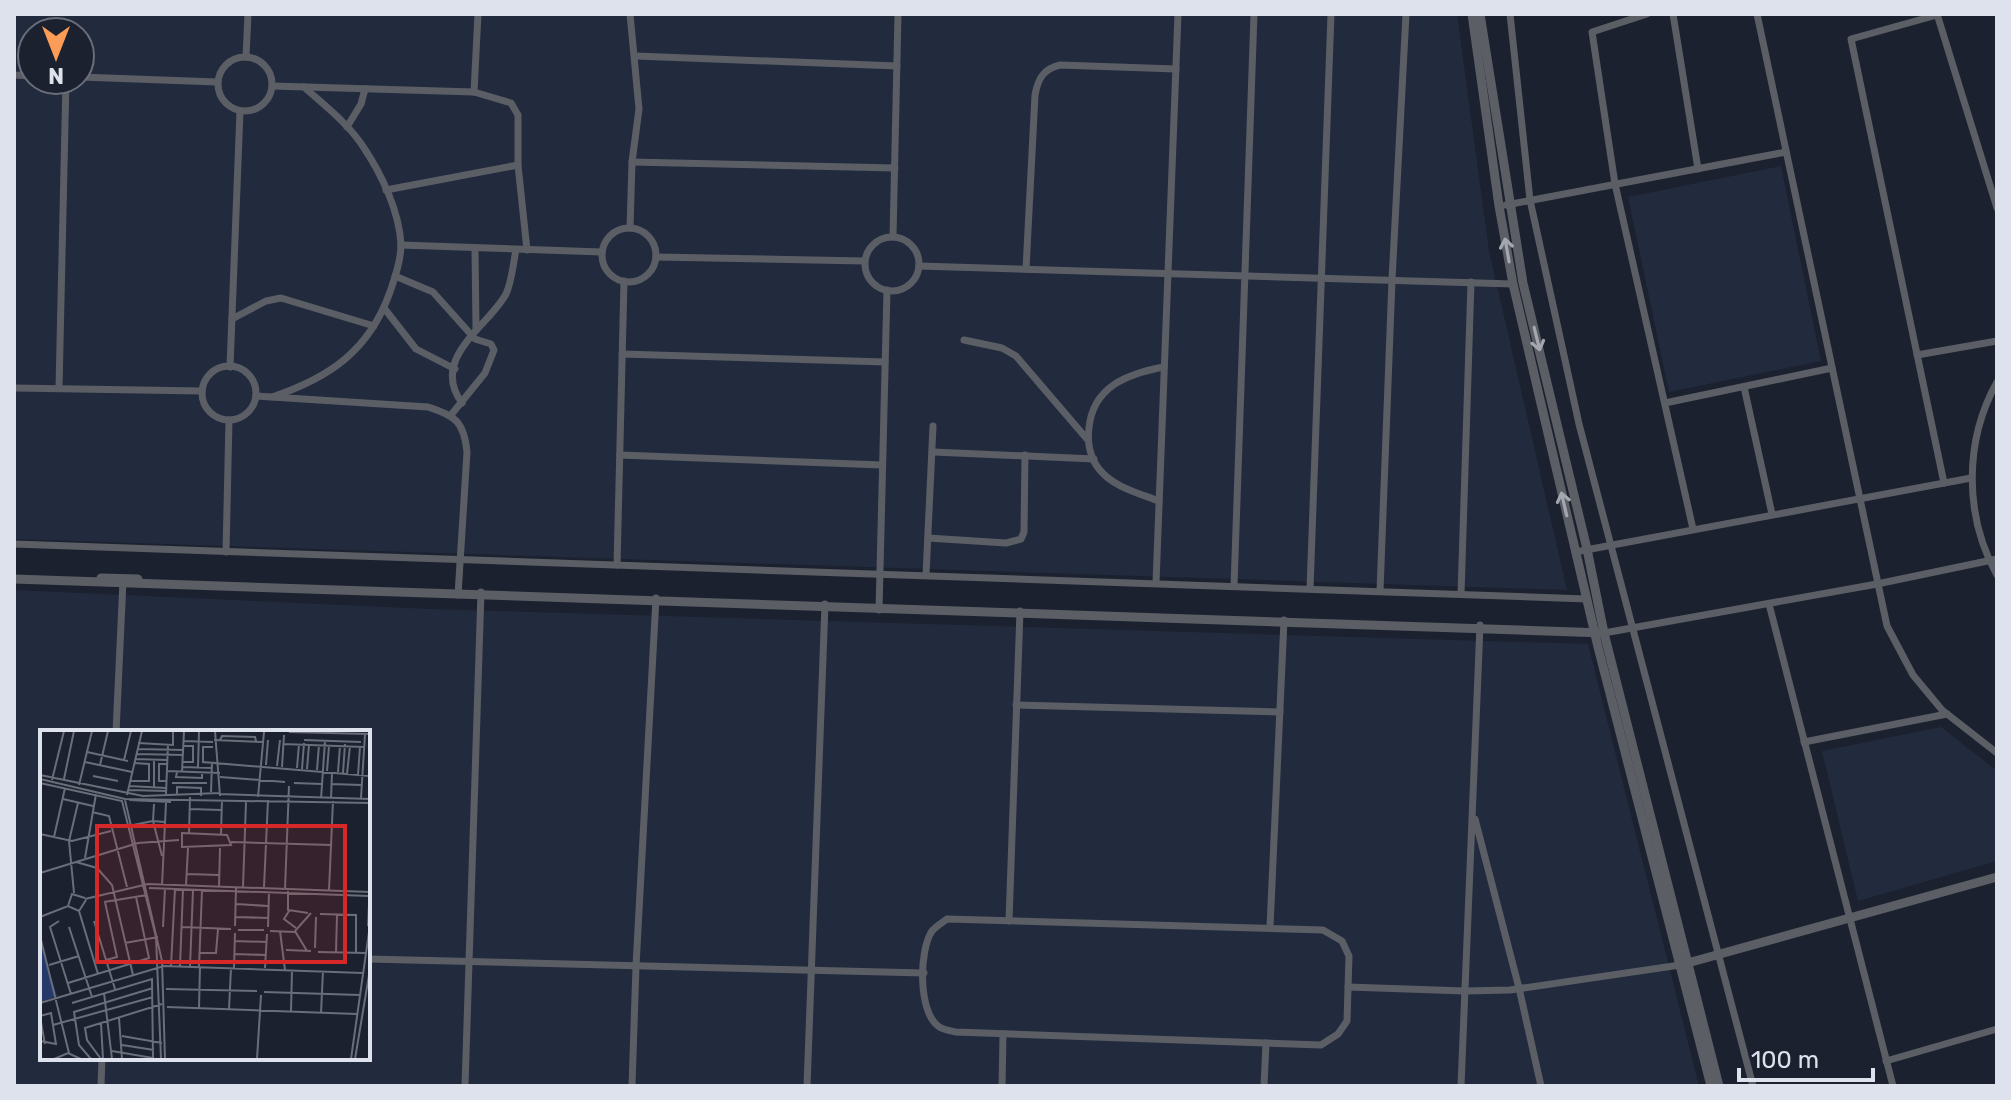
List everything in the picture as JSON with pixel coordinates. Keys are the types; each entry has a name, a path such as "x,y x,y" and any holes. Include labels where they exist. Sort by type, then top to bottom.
{"street":[{"path":"246,57 248,14"},
{"path":"474,92 478,14"},
{"path":"630,14 639,109 632,162 630,228"},
{"path":"893,237 898,14"},
{"path":"1156,583 1178,14"},
{"path":"1234,586 1254,14"},
{"path":"1310,589 1331,14"},
{"path":"1380,591 1406,14"},
{"path":"1472,14 1513,284 1575,552 1587,599 1601,631"},
{"path":"1480,14 1523,283 1587,549 1601,631 1684,964 1711,1086"},
{"path":"1510,14 1530,200 1579,424 1753,1086"},
{"path":"1647,14 1592,32 1615,184 1693,529"},
{"path":"1673,14 1698,169"},
{"path":"1757,14 1887,626 1913,675 1947,714 1997,753"},
{"path":"1944,483 1851,39 1937,14 1997,208"},
{"path":"636,56 897,66"},
{"path":"246,57 258,60 267,68 272,86 269,97 261,106 240,111 224,102 217,82 228,62 246,57"},
{"path":"1026,269 1035,95 1042,73 1060,65 1176,69"},
{"path":"96,78 217,82"},
{"path":"272,86 474,92 511,103 517,108 518,165 527,250"},
{"path":"272,397 320,379 343,362 374,326 395,276 401,245 386,190 363,146 304,87"},
{"path":"347,127 361,104 365,89"},
{"path":"59,388 66,96"},
{"path":"230,367 240,111"},
{"path":"1499,206 1786,152"},
{"path":"632,162 895,168"},
{"path":"386,190 518,165"},
{"path":"630,228 643,231 651,238 656,257 653,268 645,276 636,281 624,281 608,272 602,252 605,241 612,233 630,228"},
{"path":"893,237 905,240 914,247 919,266 916,277 908,285 899,290 887,290 871,281 864,261 875,242 893,237"},
{"path":"401,245 602,252"},
{"path":"451,415 485,373 494,353 491,344 475,339 473,331 475,249"},
{"path":"462,403 454,389 458,355 473,331 501,302 508,290 516,250"},
{"path":"656,257 864,261"},
{"path":"919,266 1513,284"},
{"path":"395,276 433,292 473,331"},
{"path":"617,565 624,281"},
{"path":"1461,594 1471,282"},
{"path":"879,608 887,290"},
{"path":"232,319 266,301 281,298 374,326"},
{"path":"384,308 416,349 455,369"},
{"path":"964,340 1002,348 1016,356 1087,439 1099,469 1121,487 1159,501"},
{"path":"1917,355 1997,341"},
{"path":"622,354 885,362"},
{"path":"230,367 242,369 251,377 256,396 253,407 245,415 229,420 208,411 202,391 205,380 212,372 230,367"},
{"path":"1087,439 1090,413 1103,392 1131,374 1163,367"},
{"path":"1665,403 1832,368"},
{"path":"1997,382 1988,397 1976,434 1971,478 1975,519 1997,575"},
{"path":"1744,387 1772,514"},
{"path":"14,388 202,391"},
{"path":"256,396 428,407 451,415 462,428 467,452 458,593"},
{"path":"226,552 229,420"},
{"path":"926,575 933,426"},
{"path":"933,452 1094,459"},
{"path":"620,455 882,465"},
{"path":"928,538 1006,543 1021,539 1024,532 1025,455"},
{"path":"1575,552 1971,478"},
{"path":"14,544 1587,599"},
{"path":"14,577 1601,631 1635,629 1993,561"},
{"path":"116,730 123,582"},
{"path":"465,1086 481,594"},
{"path":"632,1086 656,600"},
{"path":"1769,604 1893,1086"},
{"path":"807,1086 825,606"},
{"path":"1009,921 1020,613"},
{"path":"1270,927 1284,622"},
{"path":"1461,1086 1480,628"},
{"path":"1016,705 1280,712"},
{"path":"1804,742 1947,714"},
{"path":"1472,809 1541,1086"},
{"path":"1348,987 1465,991 1519,988 1684,964 1997,877"},
{"path":"947,919 1270,927 1323,930 1342,941 1349,956 1347,1021 1338,1034 1321,1045 956,1032 940,1028 930,1017 924,998 925,946 934,928 947,919"},
{"path":"370,959 924,973"},
{"path":"1684,964 1719,1086"},
{"path":"1886,1061 1997,1029"},
{"path":"1002,1086 1003,1034"},
{"path":"1264,1086 1266,1043"},
{"path":"101,1086 102,1060"}],"shaded area":[{"path":"14,14 1457,14 1489,251 1567,590 14,539"},
{"path":"1781,166 1821,361 1669,392 1628,197"},
{"path":"14,590 430,609 1588,644 1699,1086 14,1086"},
{"path":"1941,727 1997,771 1997,861 1858,901 1822,751"}]}
